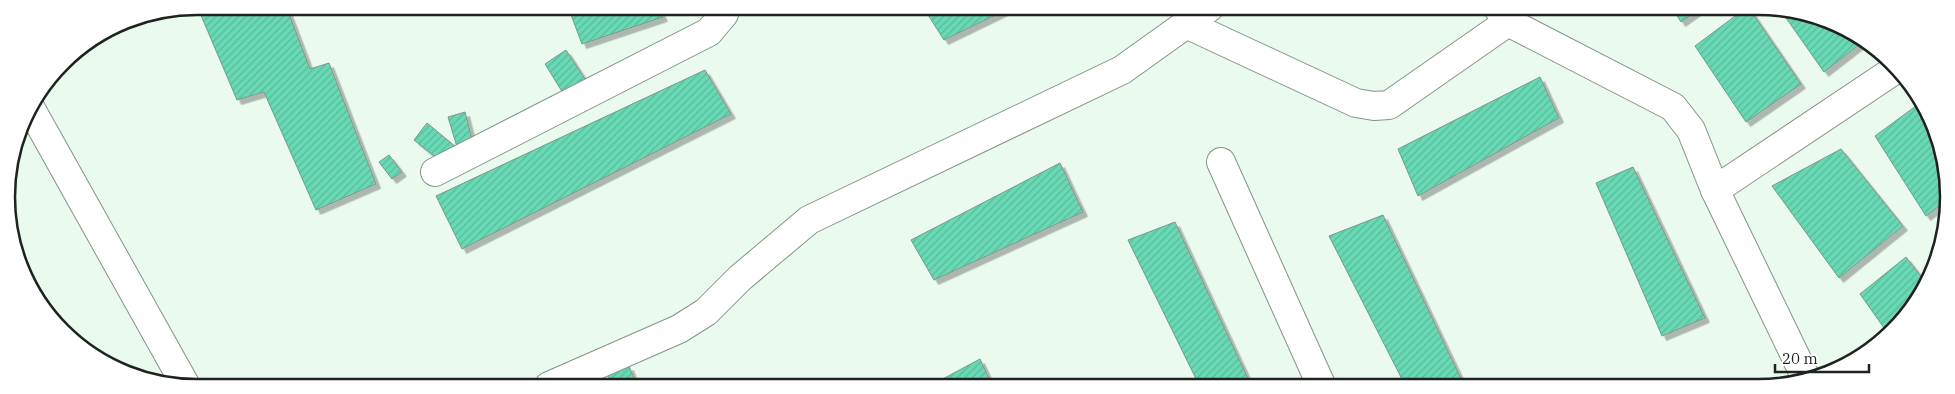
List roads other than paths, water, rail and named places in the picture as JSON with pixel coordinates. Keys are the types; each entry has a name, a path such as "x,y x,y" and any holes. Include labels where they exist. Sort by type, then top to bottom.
{"street":[{"path":"434,172 709,32 723,15"},
{"path":"565,379 679,329 706,312 740,278 809,220 1122,70 1199,15"},
{"path":"1186,24 1356,103 1374,106 1389,105 1503,15 1673,106 1691,130 1715,190 1804,373"},
{"path":"1715,190 1891,72"},
{"path":"35,116 182,378"},
{"path":"1221,162 1318,379"}]}
